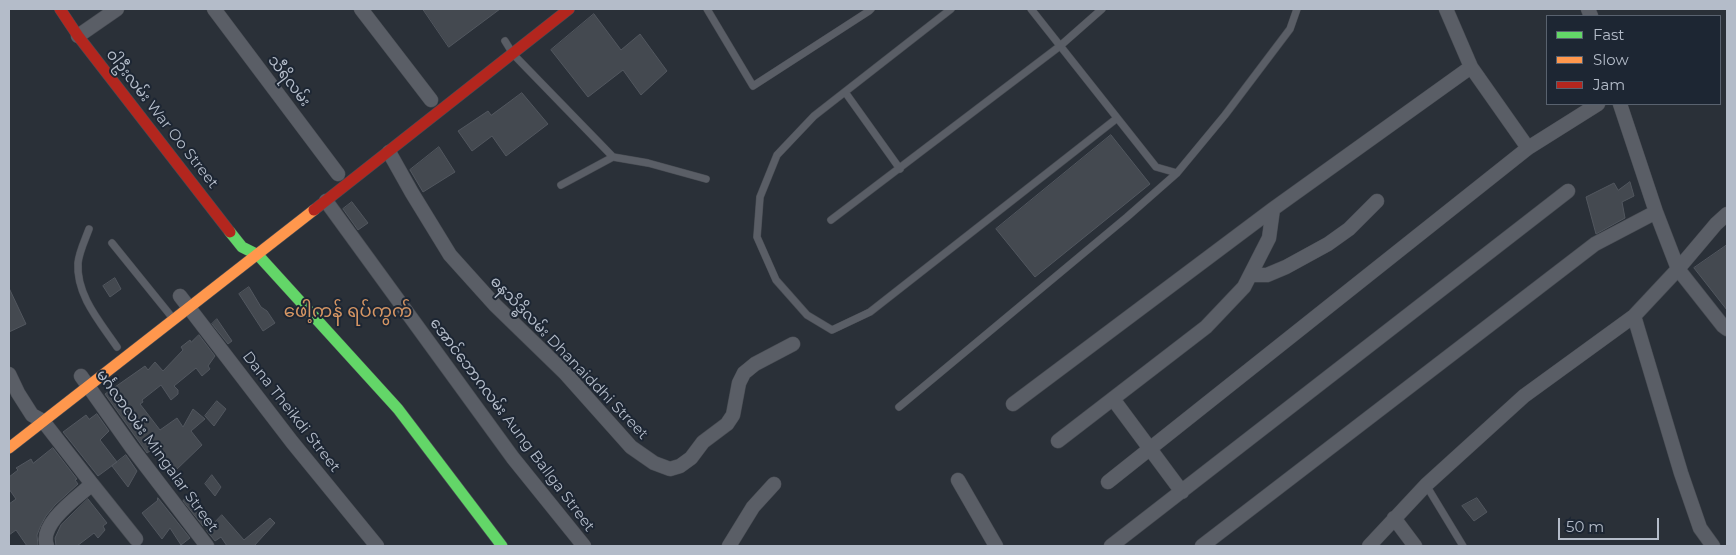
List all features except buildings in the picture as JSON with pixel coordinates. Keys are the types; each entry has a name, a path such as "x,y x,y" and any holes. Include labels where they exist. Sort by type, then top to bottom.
{"main road":[{"name":"ဝါဦးလမ်း War Oo Street","path":"60,9 238,251"},
{"path":"9,448 36,416 83,378 125,358 569,9"},
{"path":"238,251 254,239"},
{"path":"238,251 258,255 398,409 502,546"},
{"path":"162,311 184,293"},
{"path":"117,347 125,358"}],"street":[{"path":"78,36 117,9"},
{"name":"သီရိလမ်း","path":"214,9 338,174"},
{"path":"361,9 431,100"},
{"path":"1446,9 1471,67 1528,148"},
{"path":"1013,404 1273,209 1471,67"},
{"path":"1108,482 1528,148 1596,105"},
{"path":"1620,105 1656,212 1678,270 1727,329"},
{"name":"ဓနသိဒ္ဓိလမ်း Dhanaiddhi Street","path":"389,152 450,256 495,305 565,373 631,447 654,463 670,469 680,466 691,458 703,442 727,424 733,415 739,383 744,373 755,364 792,344"},
{"path":"1112,546 1568,191"},
{"name":"အောင်ဘောဂလမ်း Aung Ballga Street","path":"326,201 513,458 584,546"},
{"path":"1250,274 1267,275 1328,244 1349,229 1377,202"},
{"path":"1058,441 1206,328 1244,287 1269,238 1273,209"},
{"path":"1202,546 1596,244 1656,212"},
{"path":"1369,546 1426,486 1524,396 1634,316 1678,270 1716,224 1727,214"},
{"name":"Dana Theikdi Street","path":"184,293 189,308 292,442 377,546"},
{"path":"1634,316 1681,473 1700,528 1713,546"},
{"path":"9,374 18,393 136,538"},
{"name":"မင်္ဂလာလမ်း Mingalar Street","path":"83,378 132,448 207,546"},
{"path":"1113,399 1182,492"},
{"path":"958,480 996,546"},
{"path":"47,546 45,541 46,535 54,518 92,484"},
{"path":"728,546 753,507 774,484"},
{"path":"1394,518 1415,546"}],"lane":[{"path":"707,9 753,86 871,9"},
{"path":"951,9 814,116 777,156 760,197 757,237 776,280 807,315 832,330 870,312 1116,118"},
{"path":"1031,9 1156,167 1177,173"},
{"path":"831,220 1060,46 1102,9"},
{"path":"899,408 1177,173 1225,114 1290,28 1297,9"},
{"path":"505,41 514,54 613,158"},
{"path":"845,92 900,168"},
{"path":"561,186 613,158 648,163 706,179"},
{"path":"89,229 78,262 80,284 89,305 117,347"},
{"path":"112,243 162,311 174,320"},
{"path":"1426,486 1462,546"}],"traffic: fast":[{"path":"230,232 242,247 258,255 398,409 502,546"}],"traffic: slow":[{"path":"9,448 314,210"}],"traffic: jam":[{"path":"60,9 78,36 230,232"},
{"path":"314,210 569,9"}],"district":[{"name":"ဖေါ့ကန် ရပ်ကွက်","path":"348,312"}]}
